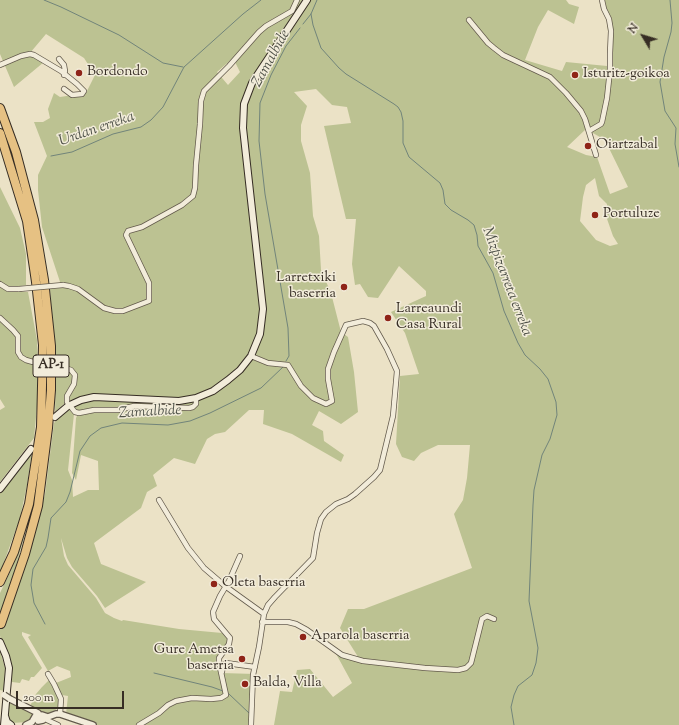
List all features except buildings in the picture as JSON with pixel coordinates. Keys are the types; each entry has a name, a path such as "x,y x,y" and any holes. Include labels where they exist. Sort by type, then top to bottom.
{"highway":[{"name":"AP-1","path":"0,108 16,152 34,220 44,280 51,346 51,390 48,428 38,506 25,554 1,624"},
{"name":"AP-1","path":"0,133 27,221 43,345 41,427 29,504 14,552 0,582"}],"main road":[{"path":"55,417 62,410 75,402 94,397 179,401 196,398 213,391 228,380 240,370 251,356 260,334 262,309 243,128 244,104 252,83 307,0"},
{"path":"0,489 31,448"},
{"path":"0,642 9,668 3,725"},
{"path":"5,716 7,722 11,725"}],"street":[{"path":"0,284 8,289 19,290 63,285 69,286 78,289 104,308 115,311 123,311 149,301 149,283 126,235 128,231 142,227 176,208 193,196 195,188 201,101 204,91 229,66 259,32 266,26 292,11 297,0"},
{"path":"590,132 601,124 607,98 610,70 611,31 609,19 604,9 602,0"},
{"path":"469,20 488,43 499,52 550,77 580,110 590,132 596,155"},
{"path":"0,65 21,56 34,54 77,84 84,91 82,94 72,94 64,89"},
{"path":"59,59 64,65 64,75"},
{"path":"0,318 18,336 18,352 21,357 33,362"},
{"path":"251,356 268,362 288,364 301,386 319,401 326,404 332,401 328,379 328,369 346,325 363,321 374,326 397,371 393,416 380,470 355,494 336,504 326,512 321,519 313,558 275,597 268,605 264,614 253,675 251,725"},
{"path":"62,367 71,370 75,375 74,384 68,393 68,402"},
{"path":"71,407 75,412 79,413 94,410 118,410 134,406 189,408 196,404 196,398"},
{"path":"159,500 195,558 212,576 264,614"},
{"path":"139,725 176,701 192,698 211,699 226,695 219,667 219,658 229,644 230,638 212,616 214,608 229,581 240,556"},
{"path":"262,622 288,622 296,624 342,655 355,659 405,666 458,670 466,668 470,663 482,619 487,616 494,619"},
{"path":"221,674 223,665 226,663 255,667"},
{"path":"48,674 61,699 60,714"},
{"path":"2,695 39,717 58,725"},
{"path":"26,725 30,724 39,717 60,714 93,725"}],"green space":[{"path":"0,0 566,0 569,4 579,7 574,24 548,10 538,27 525,60 562,71 566,62 607,66 610,51 605,0 679,0 679,725 274,725 280,691 292,692 297,670 310,669 333,697 352,683 334,650 360,660 340,628 348,609 364,609 472,568 454,514 463,500 470,445 438,445 421,453 414,461 402,457 396,444 400,376 419,374 405,333 391,312 426,296 426,291 399,266 378,298 368,297 360,284 355,285 352,264 356,219 346,219 324,126 351,123 347,107 332,105 316,89 294,92 307,106 301,125 301,141 310,173 313,216 319,236 321,270 331,293 341,332 348,337 354,372 358,412 341,424 319,411 312,425 323,431 324,441 344,455 341,462 292,434 263,424 264,410 249,410 225,432 215,434 207,439 195,464 174,458 153,475 157,486 147,492 141,508 94,543 101,564 146,582 105,608 97,596 72,567 67,558 61,538 64,556 68,565 96,598 105,613 122,621 222,633 227,636 228,640 219,661 221,673 255,674 251,725 98,725 66,714 68,696 62,695 56,683 71,677 70,671 57,666 48,671 28,637 31,635 22,632 22,635 42,668 34,677 31,677 29,681 22,679 20,683 12,682 10,658 0,636 0,622 5,623 29,556 45,494 54,423 69,408 74,414 68,470 72,480 73,497 88,490 99,490 98,461 81,455 76,480 72,473 76,418 78,414 68,400 55,412 56,368 50,289 62,288 42,227 38,175 47,156 34,122 43,122 50,118 48,109 54,93 60,97 86,93 95,75 84,58 46,34 30,53 44,62 14,87 0,54","holes":["233,58 240,72 228,85 217,72","586,129 605,140 628,187 610,194 597,157 586,155 567,147","595,178 599,196 607,204 606,216 613,236 618,244 610,246 596,240 580,221 586,185"]},
{"path":"0,187 20,228 26,254 26,285 16,288 7,288 0,282"},
{"path":"0,285 11,292 28,292 37,340 38,365 37,407 34,438 0,482 0,410 5,407 0,399 0,321 14,332 10,323 0,316"},
{"path":"32,452 20,518 0,573 0,493"},
{"path":"26,530 14,573 0,613 0,593 11,570"},
{"path":"0,651 5,668 4,691 0,690"},
{"path":"49,680 60,700 57,709 47,714 30,706 36,694"},
{"path":"9,701 34,714 34,717 28,722 12,723 8,719"}],"waterway":[{"path":"44,0 119,35 163,63 183,67"},
{"name":"Urdan erreka","path":"51,156 72,152 113,134 141,127 151,120 163,107 184,67 243,14 261,0"},
{"name":"Zamalbide","path":"303,24 311,14 317,0"},
{"path":"670,0 672,23 671,32 664,57 660,82 665,111 676,128 675,144 679,167"},
{"name":"Mizpizarreta erreka","path":"311,14 321,48 346,74 398,107 403,121 403,143 409,157 440,183 443,190 445,204 451,210 474,225 478,246 493,273 504,311 518,343 525,355 548,379 556,402 557,415 550,439 542,455 534,490 529,601 538,648 536,663 532,675 518,686 514,695 511,707 514,725"},
{"name":"Zamalbide","path":"286,361 289,356 288,328 265,194 259,141 260,103 271,75 286,46 300,28"},
{"name":"Zamalbide","path":"45,624 34,603 31,585 33,569 46,547 51,518 66,502 70,492 80,451 90,436 101,428 122,423 168,425 190,421 261,388 283,367"},
{"name":"Zamalbide","path":"154,673 223,691"},
{"name":"Zamalbide","path":"229,694 249,713"}],"tunnel":[{"path":"33,362 62,367"}],"place":[{"name":"Bordondo","path":"79,73"},
{"name":"Isturitz-goikoa","path":"575,75"},
{"name":"Oiartzabal","path":"588,146"},
{"name":"Portuluze","path":"595,215"},
{"name":"Larretxiki baserria","path":"344,287"},
{"name":"Larreaundi Casa Rural","path":"388,318"},
{"name":"Oleta baserria","path":"214,584"},
{"name":"Aparola baserria","path":"303,637"},
{"name":"Gure Ametsa baserria","path":"242,659"},
{"name":"Balda, Villa","path":"245,684"}]}
